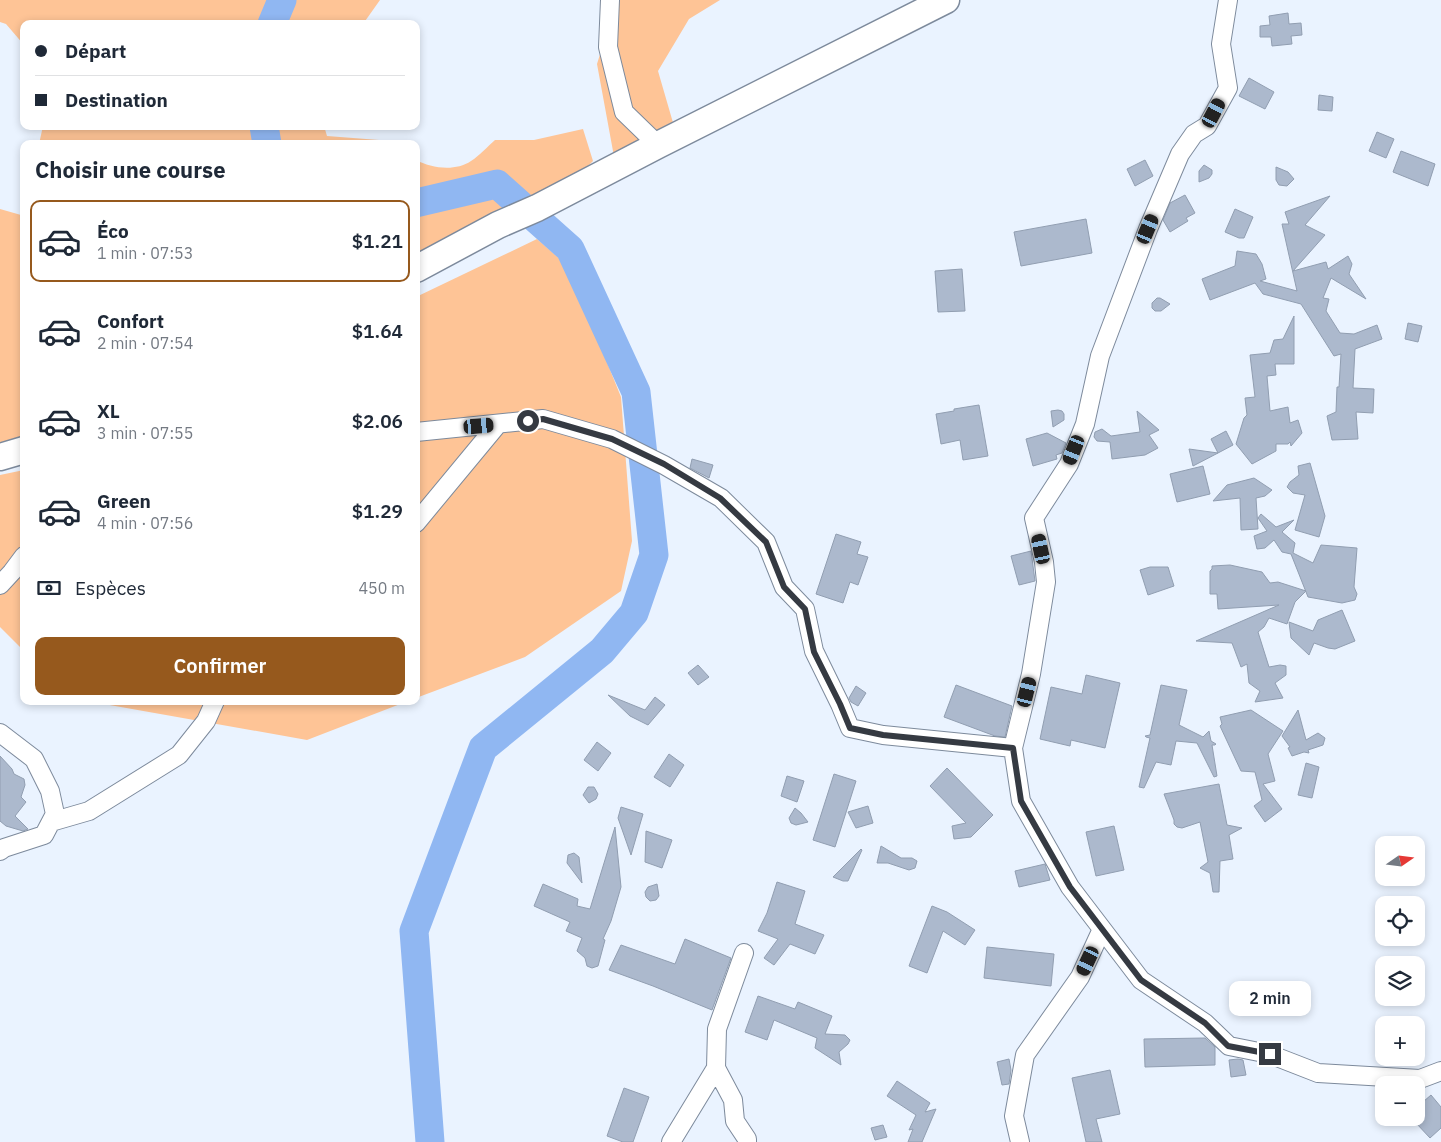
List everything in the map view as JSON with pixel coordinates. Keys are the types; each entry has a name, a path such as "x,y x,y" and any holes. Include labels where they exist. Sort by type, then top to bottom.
{"highway":[{"path":"420,267 946,0"},
{"path":"0,457 20,451"}],"street":[{"path":"610,0 608,47 624,112 658,145"},
{"path":"1228,0 1221,44 1228,88 1207,126 1194,134 1180,154 1148,229 1100,356 1085,424 1069,464 1034,518 1044,562 1046,582 1031,674 1013,748 1021,801 1070,887 1141,980 1205,1023 1228,1046 1270,1054 1318,1073 1420,1079 1441,1072"},
{"path":"420,432 543,419 612,439 664,464 720,498 766,542 784,587 805,609 814,652 850,728 892,736 1013,748"},
{"path":"420,519 498,424"},
{"path":"0,585 20,561"},
{"path":"51,822 89,811 179,754 206,721 213,705"},
{"path":"0,733 34,759 50,791 55,814 44,835 0,851"},
{"path":"1020,1142 1014,1116 1025,1056 1080,977 1102,929"},
{"path":"744,953 716,1029 716,1068 733,1100 735,1121 747,1142"},
{"path":"671,1142 716,1068"}],"shaded area":[{"path":"0,0 380,0 366,20 20,20 20,40 6,24 0,22"},
{"path":"617,0 720,0 689,19 658,71 676,133 615,162 597,64"},
{"path":"583,129 593,161 543,211 420,267 420,162 436,167 458,167 474,159 495,140 534,140"},
{"path":"42,130 325,130 327,136 379,140 40,140"},
{"path":"0,209 20,215 20,444 0,448"},
{"path":"537,239 568,266 621,397 632,541 621,591 525,657 420,696 420,295"},
{"path":"20,471 20,647 0,627 0,475"},
{"path":"110,705 398,705 307,740"}],"building":[{"path":"1288,13 1289,24 1301,23 1302,35 1291,36 1292,44 1272,46 1271,37 1260,37 1260,26 1270,25 1269,16"},
{"path":"1249,78 1274,92 1265,109 1239,96"},
{"path":"1319,95 1333,97 1332,111 1318,110"},
{"path":"1377,132 1394,139 1386,158 1369,151"},
{"path":"1401,151 1435,164 1428,186 1393,172"},
{"path":"1145,160 1153,176 1135,186 1127,169"},
{"path":"1204,165 1212,170 1212,174 1209,178 1199,182 1199,171"},
{"path":"1276,167 1288,172 1294,179 1287,186 1279,185 1276,180"},
{"path":"1185,195 1195,213 1186,218 1188,221 1170,232 1163,220 1170,203"},
{"path":"1330,196 1305,225 1325,235 1293,271 1326,262 1328,269 1348,256 1352,264 1349,274 1366,299 1331,278 1323,298 1329,299 1326,311 1340,333 1354,334 1377,325 1382,339 1355,349 1353,388 1374,389 1373,413 1356,412 1358,439 1332,440 1327,416 1336,412 1341,354 1334,356 1301,304 1263,294 1255,283 1210,300 1202,279 1235,266 1237,251 1256,254 1262,264 1266,279 1260,281 1297,291 1282,224 1289,224 1285,212"},
{"path":"1235,209 1253,217 1244,238 1239,238 1225,232"},
{"path":"1086,219 1092,253 1021,266 1014,232"},
{"path":"962,269 965,311 938,312 935,271"},
{"path":"1157,298 1170,304 1161,311 1155,311 1152,308 1152,303"},
{"path":"1294,316 1294,364 1275,364 1276,375 1267,376 1270,411 1288,407 1290,423 1298,420 1302,433 1291,446 1290,442 1288,444 1276,444 1276,451 1252,464 1236,444 1244,418 1247,415 1245,398 1255,397 1250,355 1270,353 1274,340 1283,339"},
{"path":"1408,323 1422,326 1418,342 1405,339"},
{"path":"979,405 988,456 963,460 960,440 941,444 936,414"},
{"path":"1058,410 1064,414 1064,420 1053,427 1051,411"},
{"path":"1137,411 1159,430 1149,435 1158,448 1145,455 1112,459 1110,442 1097,441 1094,437 1095,432 1102,429 1111,436 1140,432"},
{"path":"1226,431 1233,445 1218,453 1211,439"},
{"path":"1047,433 1066,443 1062,453 1056,455 1057,459 1033,466 1026,439"},
{"path":"1189,449 1218,453 1193,466"},
{"path":"692,459 713,465 709,478 690,468"},
{"path":"1310,463 1325,516 1319,537 1295,530 1305,495 1293,493 1287,487 1299,475 1298,466"},
{"path":"1203,466 1210,494 1177,502 1170,474"},
{"path":"1254,478 1272,490 1265,496 1256,498 1258,529 1241,530 1240,498 1213,501 1227,485"},
{"path":"1261,514 1276,527 1294,520 1282,532 1295,543 1293,553 1313,563 1321,545 1357,548 1354,587 1357,594 1355,600 1342,603 1308,597 1291,554 1282,552 1274,540 1265,548 1257,549 1254,536 1267,531 1258,518"},
{"path":"836,534 861,542 857,554 868,557 858,585 850,582 843,603 816,594"},
{"path":"1031,551 1035,581 1019,585 1011,556"},
{"path":"1230,565 1262,572 1270,583 1278,582 1306,591 1295,602 1287,624 1269,618 1264,627 1258,632 1269,667 1286,666 1286,675 1275,683 1283,698 1255,702 1260,691 1249,683 1247,664 1241,667 1232,643 1196,641 1279,605 1218,609 1217,594 1210,594 1210,571 1212,566"},
{"path":"1150,567 1168,567 1174,586 1148,595 1140,570"},
{"path":"1342,610 1355,641 1335,649 1314,643 1309,655 1291,638 1289,622 1313,631 1318,620"},
{"path":"698,665 709,677 698,685 688,673"},
{"path":"1086,675 1120,683 1105,748 1071,740 1070,746 1040,739 1051,687 1082,694"},
{"path":"956,685 1012,706 1005,737 995,736 944,717"},
{"path":"1161,685 1187,690 1179,725 1203,737 1209,731 1211,741 1216,744 1212,745 1217,776 1214,777 1197,743 1176,741 1171,765 1156,762 1144,788 1139,787 1150,738 1145,736 1150,735"},
{"path":"856,686 866,693 858,706 851,702 849,698"},
{"path":"608,695 645,710 655,697 665,705 648,725 630,716"},
{"path":"1251,710 1283,731 1268,754 1275,781 1263,784 1282,809 1265,822 1254,806 1262,800 1255,772 1241,771 1220,726 1222,724 1220,717"},
{"path":"1298,710 1306,740 1318,733 1325,738 1323,745 1308,750 1309,753 1304,752 1292,756 1288,748 1290,747 1282,736"},
{"path":"597,742 611,753 598,771 584,760"},
{"path":"669,754 684,765 670,787 654,777"},
{"path":"0,756 14,774 24,779 25,785 21,797 26,802 15,816 28,829 23,831 6,826 0,821"},
{"path":"1306,763 1319,767 1312,798 1298,795"},
{"path":"947,768 993,815 971,837 954,839 952,826 966,823 930,786"},
{"path":"834,774 856,781 835,847 813,840"},
{"path":"787,776 804,781 797,802 781,796"},
{"path":"1219,784 1227,825 1242,828 1229,835 1233,859 1220,861 1219,892 1213,892 1210,873 1200,868 1208,862 1200,822 1182,828 1177,827 1174,824 1164,794"},
{"path":"588,787 594,787 598,794 596,799 589,803 583,795"},
{"path":"868,806 873,823 856,828 848,812"},
{"path":"621,807 643,814 631,855 618,818"},
{"path":"795,808 808,822 796,825 791,823 789,818"},
{"path":"1114,826 1124,870 1096,876 1086,832"},
{"path":"615,827 621,887 611,921 603,939 605,940 598,966 592,968 587,966 585,958 577,951 582,938 566,931 570,922 534,906 543,884 578,899 577,906 590,909"},
{"path":"646,831 672,840 662,868 645,862"},
{"path":"881,846 901,858 912,858 917,861 915,868 909,870 888,863 877,863"},
{"path":"861,849 848,881 833,877"},
{"path":"574,853 579,857 582,883 567,863 568,855"},
{"path":"1045,864 1050,880 1019,887 1015,871"},
{"path":"777,882 805,891 795,924 824,935 815,954 790,944 774,965 764,958 778,939 758,931 767,913"},
{"path":"657,884 659,896 656,900 650,901 646,897 645,892 648,887"},
{"path":"932,906 947,912 975,930 965,945 943,931 927,973 909,966"},
{"path":"685,939 731,958 712,1010 609,970 621,945 675,964"},
{"path":"987,947 1054,954 1051,986 984,978"},
{"path":"758,996 795,1009 798,1002 832,1016 825,1034 845,1035 850,1040 839,1052 841,1065 815,1048 817,1038 774,1020 767,1040 745,1032"},
{"path":"1205,1038 1215,1047 1215,1065 1145,1067 1144,1039"},
{"path":"1009,1059 1011,1070 1009,1084 1002,1085 997,1062"},
{"path":"1229,1060 1243,1060 1246,1075 1231,1077"},
{"path":"1110,1070 1120,1114 1096,1119 1102,1142 1086,1142 1072,1078"},
{"path":"897,1081 930,1103 925,1112 936,1109 922,1142 908,1142 913,1129 909,1130 916,1115 887,1096"},
{"path":"624,1088 649,1097 633,1142 623,1142 607,1136"},
{"path":"1431,1095 1441,1107 1441,1128 1430,1138 1419,1126 1425,1126 1425,1100"},
{"path":"883,1125 887,1137 875,1140 871,1128"}],"waterway":[{"path":"274,20 282,0"},
{"path":"265,130 266,140"},
{"path":"420,202 497,184 570,249 636,392 654,555 634,613 602,651 483,748 414,931 430,1142"}],"route":[{"path":"528,421 543,419 612,439 664,464 720,498 766,542 784,587 805,609 814,652 850,728 883,735 1013,748 1021,801 1070,887 1141,980 1205,1023 1228,1046 1270,1054"}]}
